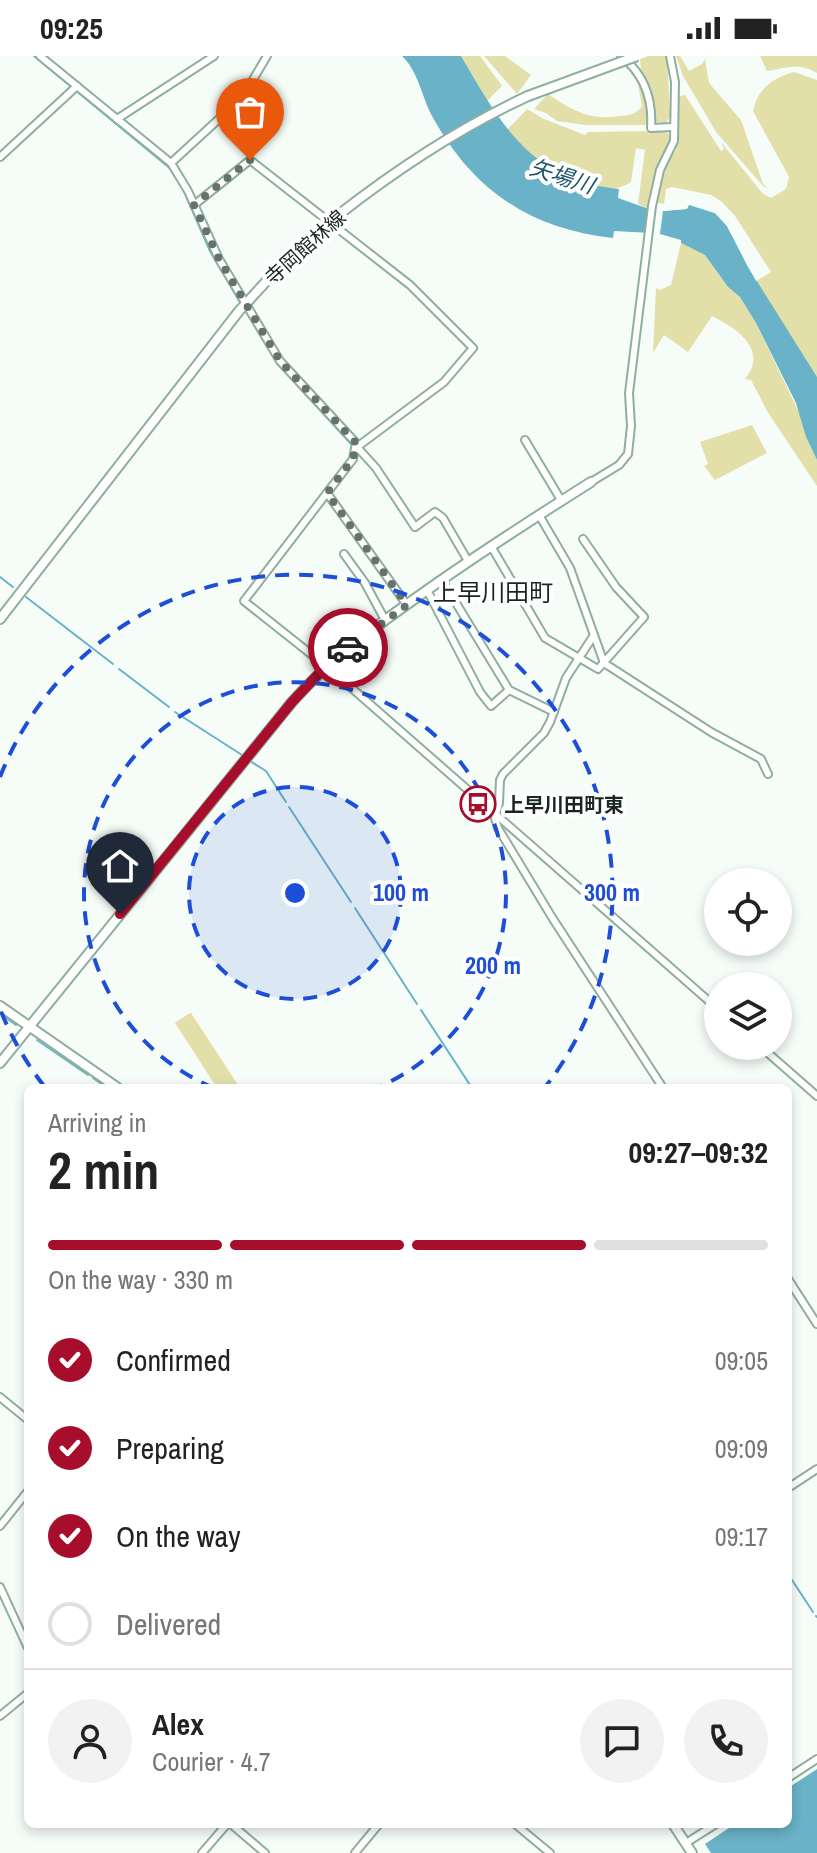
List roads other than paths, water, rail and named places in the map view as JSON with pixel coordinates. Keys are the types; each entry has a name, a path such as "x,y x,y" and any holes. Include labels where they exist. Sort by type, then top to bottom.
{"street":[{"path":"40,56 171,163 213,247 280,361 376,468 415,527 435,512 443,518 468,561"},
{"path":"117,119 214,56"},
{"path":"171,163 245,93 267,56"},
{"path":"621,56 639,73 647,89 652,111 651,128 673,127"},
{"name":"寺岡館林線","path":"0,619 245,304 326,225 420,155 510,104 637,56"},
{"path":"0,1063 292,702 326,666 468,561 619,465 628,454 631,426 629,393 652,206 656,181 674,141 675,82 670,56"},
{"path":"0,157 77,86"},
{"path":"194,205 250,160 410,285 473,348 444,382 357,447 353,459 244,601 326,666 704,997"},
{"path":"525,440 561,500"},
{"path":"327,493 407,605"},
{"path":"539,515 570,568 604,663 711,732 761,759 768,774"},
{"path":"491,546 545,638 598,669 644,617 616,587 583,539"},
{"path":"344,554 365,583 385,620"},
{"path":"442,580 509,690 554,712"},
{"path":"427,590 480,692 491,706 509,690"},
{"path":"594,635 566,678 544,733 503,774 495,814 498,828 520,867 660,1084"},
{"path":"0,1006 112,1084"},
{"path":"776,1060 817,1096"},
{"path":"792,1285 817,1324"},
{"path":"0,1397 24,1417"},
{"path":"792,1485 817,1469"},
{"path":"0,1526 24,1496"},
{"path":"0,1587 24,1639"},
{"path":"0,1716 24,1696"},
{"path":"792,1775 817,1759"},
{"path":"202,1853 225,1828"},
{"path":"234,1828 265,1853"},
{"path":"355,1853 376,1828"},
{"path":"520,1828 550,1853"},
{"path":"676,1828 692,1853"},
{"path":"686,1843 710,1828"}],"water":[{"name":"矢場川","path":"402,56 461,56 491,105 522,145 563,174 589,184 619,189 618,198 649,209 651,233 614,231 613,238 583,233 529,215 506,201 465,165 448,142 432,116 412,69"},
{"path":"688,204 715,213 727,226 748,267 817,377 817,460 796,403 740,297 728,287 705,255 681,243 681,240 660,234 663,211 686,209"},
{"path":"817,1769 817,1853 711,1853 705,1844 729,1828 792,1828 792,1785"}],"waterway":[{"path":"34,56 172,170"},
{"path":"183,189 210,251 241,304"},
{"path":"245,310 277,363 352,445"},
{"path":"0,577 13,587"},
{"path":"26,597 113,664"},
{"path":"119,669 169,707"},
{"path":"175,712 242,755"},
{"path":"250,761 266,771 286,802"},
{"path":"289,807 351,902"},
{"path":"355,908 417,1004"},
{"path":"421,1010 469,1084"},
{"path":"2,1015 16,1025"},
{"path":"37,1040 88,1075"},
{"path":"93,1078 101,1084"},
{"path":"792,1580 813,1612"},
{"path":"670,1828 687,1853"}],"place":[{"name":"上早川田町東","path":"478,804"}],"district":[{"name":"上早川田町","path":"493,592"}]}
